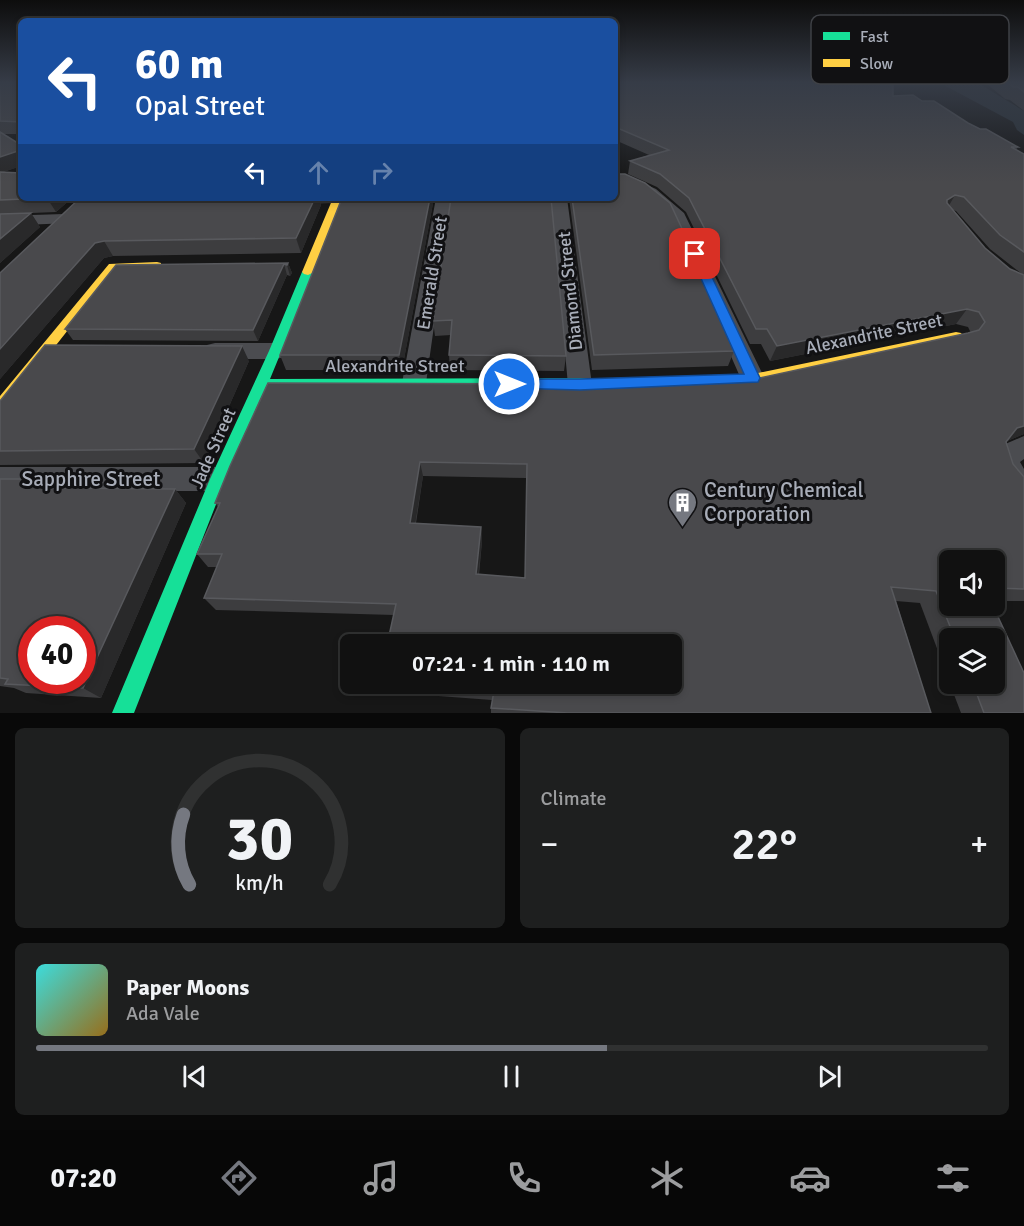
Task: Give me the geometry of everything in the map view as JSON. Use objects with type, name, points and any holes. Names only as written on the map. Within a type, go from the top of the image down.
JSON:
[{"type":"street","points":[[618,180],[625,180],[644,188],[676,213],[753,378]]},
{"type":"street","name":"Jade Street","points":[[123,713],[219,479],[276,351],[307,263],[337,201]]},
{"type":"street","name":"Emerald Street","points":[[414,383],[444,201]]},
{"type":"street","name":"Diamond Street","points":[[560,201],[580,385]]},
{"type":"street","points":[[0,221],[68,215]]},
{"type":"street","points":[[48,235],[68,215]]},
{"type":"street","points":[[0,406],[113,266],[172,265]]},
{"type":"street","name":"Alexandrite Street","points":[[261,384],[580,385],[753,378],[956,336]]},
{"type":"street","points":[[46,350],[69,350]]},
{"type":"street","points":[[196,351],[276,351]]},
{"type":"street","points":[[1024,447],[1011,453],[1006,458],[1006,463],[1024,488]]},
{"type":"street","name":"Sapphire Street","points":[[0,479],[219,479]]},
{"type":"shaded area","points":[[1002,116],[1024,116],[1024,135],[1017,130],[1013,122]]},
{"type":"building","points":[[0,116],[18,116],[18,122],[0,121]]},
{"type":"building","points":[[618,116],[958,116],[1018,147],[1011,147],[1024,154],[1024,252],[1000,235],[964,197],[955,195],[947,200],[947,203],[985,248],[1010,269],[1024,275],[1024,426],[1017,428],[1006,442],[1013,464],[1024,477],[1024,589],[1005,588],[1005,550],[939,550],[939,599],[936,591],[891,587],[931,713],[568,713],[491,708],[493,694],[682,694],[682,634],[389,634],[396,604],[204,598],[222,554],[197,554],[220,503],[215,503],[230,466],[268,383],[582,384],[760,378],[968,333],[979,330],[985,322],[979,312],[967,309],[777,346],[767,329],[756,329],[689,198],[660,174],[630,161],[669,150],[618,128]],"holes":[[[420,462],[527,464],[525,578],[476,574],[481,527],[410,523]]]},
{"type":"building","points":[[0,132],[18,143],[18,151],[0,157]]},
{"type":"building","points":[[0,172],[18,173],[18,199],[0,200]]},
{"type":"building","points":[[618,174],[625,174],[645,183],[670,203],[729,329],[725,329],[734,351],[594,355],[572,201],[618,201]]},
{"type":"building","points":[[77,201],[314,201],[296,238],[95,243],[0,349],[0,273]]},
{"type":"building","points":[[341,201],[429,201],[399,355],[280,355]]},
{"type":"building","points":[[451,201],[551,201],[566,356],[449,355],[452,320],[433,321]]},
{"type":"building","points":[[31,213],[0,239],[0,214]]},
{"type":"building","points":[[288,263],[284,264],[253,330],[65,329],[116,265]]},
{"type":"building","points":[[45,345],[242,346],[194,449],[0,451],[0,401]]},
{"type":"building","points":[[0,479],[49,479],[48,488],[175,489],[96,660],[96,616],[18,616],[18,685],[5,684],[8,679],[0,678]]},
{"type":"building","points":[[946,616],[998,616],[1003,628],[951,628]]},
{"type":"building","points":[[1005,632],[1024,673],[1024,713],[984,713],[977,694],[1005,694]]},
{"type":"traffic: fast","points":[[123,713],[218,479],[276,351],[308,272]]},
{"type":"traffic: fast","points":[[261,384],[626,383]]},
{"type":"traffic: slow","points":[[308,272],[337,201]]},
{"type":"traffic: slow","points":[[0,406],[113,266],[157,265]]},
{"type":"traffic: slow","points":[[626,383],[753,379],[956,336]]},
{"type":"place","name":"Century Chemical Corporation","points":[[683,528]]},
{"type":"route","points":[[509,384],[580,385],[753,378],[695,254]]}]
